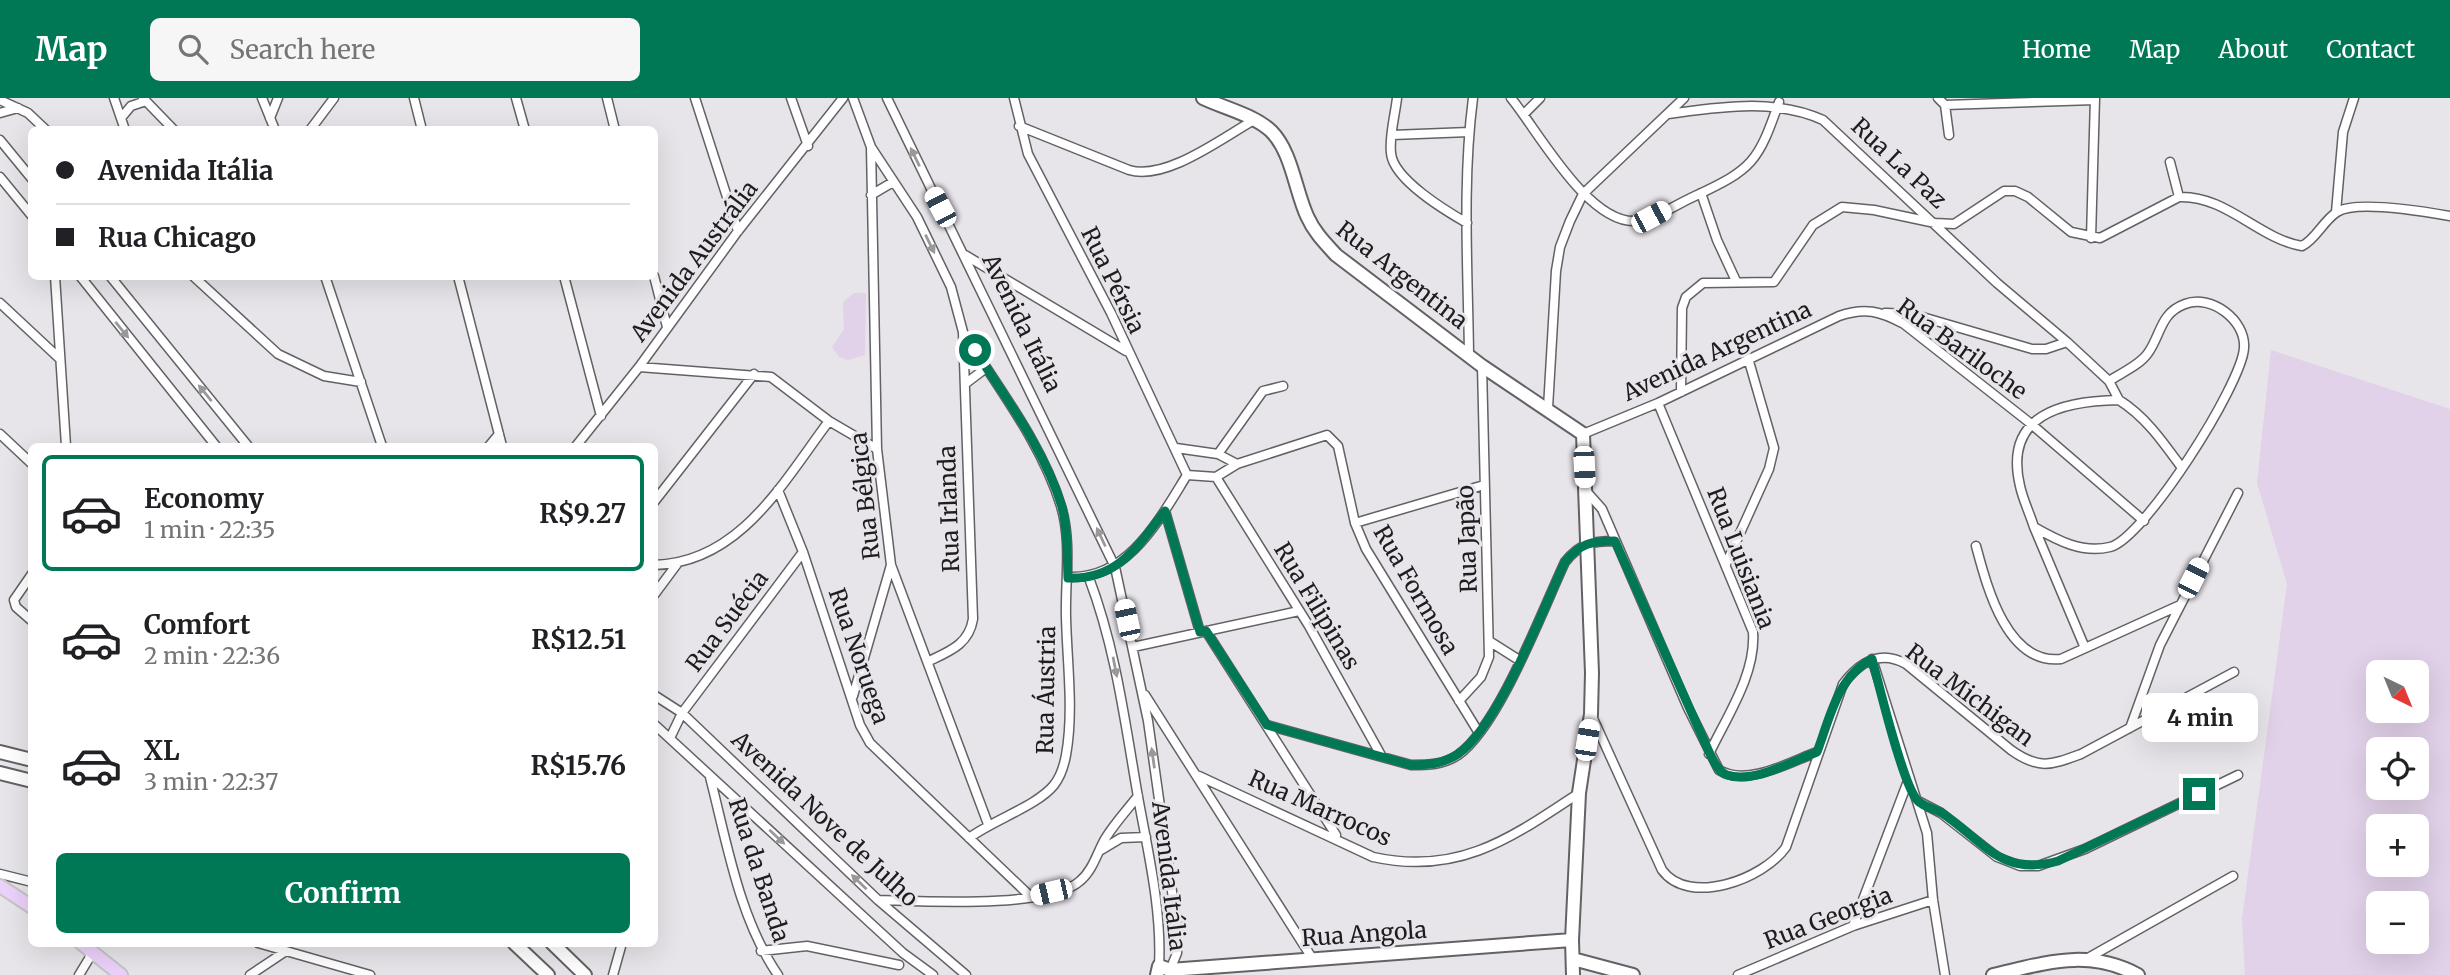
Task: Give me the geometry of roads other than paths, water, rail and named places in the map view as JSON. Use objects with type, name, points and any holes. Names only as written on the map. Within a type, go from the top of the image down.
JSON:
[{"type":"main road","name":"Rua Argentina","points":[[1203,98],[1254,120],[1272,132],[1281,145],[1307,216],[1322,241],[1346,263],[1482,366],[1583,434]]},
{"type":"main road","points":[[1573,975],[1572,940],[1579,793],[1591,714],[1583,434]]},
{"type":"main road","points":[[0,752],[28,759]]},
{"type":"main road","points":[[0,773],[28,780]]},
{"type":"main road","points":[[0,886],[28,904]]},
{"type":"main road","name":"Rua Angola","points":[[1163,971],[1572,940]]},
{"type":"main road","points":[[86,947],[121,975]]},
{"type":"main road","points":[[518,947],[548,975]]},
{"type":"main road","points":[[556,947],[585,975]]},
{"type":"main road","points":[[1993,975],[2088,958],[2118,965],[2137,975]]},
{"type":"main road","points":[[1573,959],[1633,975]]},
{"type":"street","points":[[114,98],[124,126]]},
{"type":"street","points":[[262,98],[273,126]]},
{"type":"street","points":[[270,119],[278,98]]},
{"type":"street","points":[[313,126],[334,98]]},
{"type":"street","points":[[414,98],[421,126]]},
{"type":"street","points":[[516,98],[523,126]]},
{"type":"street","points":[[607,98],[614,126]]},
{"type":"street","points":[[695,98],[738,231]]},
{"type":"street","points":[[791,98],[808,146]]},
{"type":"street","name":"Avenida Austrália","points":[[578,443],[639,367],[738,231],[808,146],[843,98]]},
{"type":"street","points":[[853,98],[871,147],[917,217],[951,287],[963,332]]},
{"type":"street","name":"Avenida Itália","points":[[887,98],[1115,567],[1142,691],[1177,934],[1177,953],[1163,971]]},
{"type":"street","name":"Rua Pérsia","points":[[1014,98],[1028,154],[1089,269],[1187,475]]},
{"type":"street","points":[[1397,98],[1391,156],[1395,166],[1425,195],[1467,223]]},
{"type":"street","points":[[1469,355],[1467,223],[1469,132],[1473,98]]},
{"type":"street","points":[[1511,98],[1583,194],[1611,215],[1627,221],[1651,217],[1741,174],[1763,149],[1779,102]]},
{"type":"street","points":[[1524,114],[1540,98]]},
{"type":"street","points":[[1548,408],[1558,258],[1583,194],[1684,98]]},
{"type":"street","points":[[1938,98],[1945,105],[1949,135]]},
{"type":"street","points":[[2336,212],[2343,132],[2354,98]]},
{"type":"street","points":[[1945,105],[2095,99],[2091,238]]},
{"type":"street","points":[[0,100],[18,108],[41,126]]},
{"type":"street","points":[[121,118],[131,106],[144,100],[170,126]]},
{"type":"street","name":"Rua La Paz","points":[[1668,114],[1761,101],[1779,102],[1808,111],[1823,120],[1997,283],[2109,381],[2119,400]]},
{"type":"street","points":[[0,113],[18,108]]},
{"type":"street","points":[[1019,126],[1129,170],[1144,173],[1163,170],[1254,120]]},
{"type":"street","points":[[1392,135],[1469,132]]},
{"type":"street","points":[[0,140],[28,174]]},
{"type":"street","name":"Rua Bélgica","points":[[871,147],[877,449],[891,565],[989,824]]},
{"type":"street","points":[[2170,162],[2179,197]]},
{"type":"street","points":[[0,177],[28,211]]},
{"type":"street","points":[[872,195],[893,182]]},
{"type":"street","points":[[1681,392],[1682,308],[1686,297],[1703,283],[1774,282],[1813,225],[1842,207],[1954,224],[2004,191],[2015,191],[2028,197],[2071,232],[2091,238],[2108,236],[2179,197],[2212,203],[2302,246],[2336,212],[2347,208],[2380,208],[2450,216]]},
{"type":"street","points":[[1701,193],[1717,240],[1736,281]]},
{"type":"street","points":[[965,255],[1126,351]]},
{"type":"street","points":[[55,280],[66,443]]},
{"type":"street","points":[[83,280],[214,443]]},
{"type":"street","points":[[113,280],[245,443]]},
{"type":"street","points":[[197,280],[278,354],[324,376],[361,382]]},
{"type":"street","points":[[326,280],[381,443]]},
{"type":"street","points":[[459,280],[501,443]]},
{"type":"street","points":[[565,280],[601,416]]},
{"type":"street","points":[[655,280],[667,327]]},
{"type":"street","points":[[2034,527],[2074,547],[2091,549],[2119,544],[2144,521],[2182,467],[2238,370],[2245,344],[2233,319],[2219,307],[2197,301],[2181,305],[2169,313],[2159,327],[2149,352],[2142,360],[2109,381]]},
{"type":"street","points":[[0,303],[60,359]]},
{"type":"street","name":"Avenida Argentina","points":[[1583,434],[1658,403],[1839,317],[1869,310]]},
{"type":"street","name":"Rua Bariloche","points":[[1869,310],[1904,324],[2030,424]]},
{"type":"street","points":[[1882,313],[1912,314],[2032,349],[2046,349],[2067,342]]},
{"type":"street","name":"Avenida Itália","points":[[963,332],[1011,405],[1059,499],[1065,522],[1068,578]]},
{"type":"street","name":"Rua Irlanda","points":[[929,661],[960,645],[971,632],[973,619],[963,332]]},
{"type":"street","points":[[1726,564],[1769,469],[1774,448],[1748,358]]},
{"type":"street","name":"Rua Japão","points":[[1459,701],[1486,669],[1489,641],[1482,366]]},
{"type":"street","points":[[639,367],[771,377],[829,421],[877,449]]},
{"type":"street","points":[[965,384],[986,368]]},
{"type":"street","points":[[658,497],[754,374]]},
{"type":"street","points":[[1218,454],[1263,391],[1283,386]]},
{"type":"street","points":[[2085,648],[2019,485],[2020,448],[2030,424],[2048,412],[2071,404],[2119,400],[2148,424],[2182,467]]},
{"type":"street","name":"Rua Luisiania","points":[[1658,403],[1753,632],[1754,644],[1746,677],[1710,754]]},
{"type":"street","points":[[658,565],[677,564],[723,547],[778,490],[829,421]]},
{"type":"street","points":[[2030,424],[2144,521]]},
{"type":"street","points":[[491,443],[499,433]]},
{"type":"street","name":"Rua Formosa","points":[[1216,477],[1237,464],[1323,434],[1332,438],[1339,446],[1355,523],[1366,549],[1479,733]]},
{"type":"street","points":[[1,436],[28,460]]},
{"type":"street","points":[[1175,448],[1218,454],[1237,464]]},
{"type":"street","points":[[1068,578],[1089,579],[1115,567],[1141,543],[1187,475],[1216,477]]},
{"type":"street","name":"Rua Filipinas","points":[[1216,477],[1299,611],[1382,757]]},
{"type":"street","points":[[1355,523],[1484,485]]},
{"type":"street","name":"Rua Noruega","points":[[778,490],[803,552],[853,697],[860,725],[876,751],[1031,897]]},
{"type":"street","points":[[1586,491],[1602,509],[1719,770],[1738,776],[1760,772],[1817,752]]},
{"type":"street","points":[[2130,728],[2160,645],[2238,493]]},
{"type":"street","points":[[1165,511],[1203,632],[1267,725],[1337,837]]},
{"type":"street","points":[[1267,725],[1411,765],[1432,765],[1456,755],[1479,733],[1495,712],[1565,562],[1574,551],[1588,542],[1615,541]]},
{"type":"street","points":[[1976,546],[1992,598],[2007,626],[2022,645],[2049,660],[2061,659],[2178,606]]},
{"type":"street","name":"Rua Suécia","points":[[671,736],[682,713],[803,552]]},
{"type":"street","points":[[658,590],[677,564]]},
{"type":"street","points":[[853,697],[891,565]]},
{"type":"street","name":"Rua Áustria","points":[[969,838],[1046,793],[1063,771],[1069,730],[1066,613],[1068,578]]},
{"type":"street","name":"Avenida Itália","points":[[1089,579],[1108,633],[1146,837],[1163,971]]},
{"type":"street","points":[[28,580],[14,600],[16,607],[28,618]]},
{"type":"street","points":[[1133,647],[1299,611]]},
{"type":"street","points":[[1489,641],[1519,660]]},
{"type":"street","name":"Rua Michigan","points":[[1872,659],[1889,657],[1906,664],[2029,763],[2057,763],[2081,754],[2234,673]]},
{"type":"street","points":[[1591,714],[1662,870],[1673,883],[1694,889],[1740,880],[1769,866],[1786,847],[1843,684],[1855,669],[1872,659],[1908,780],[1918,801],[1931,857],[1933,900],[1945,975]]},
{"type":"street","points":[[1142,691],[1199,776],[1312,958]]},
{"type":"street","name":"Avenida Nove de Julho","points":[[658,698],[682,713],[878,900],[966,975]]},
{"type":"street","name":"Avenida Nove de Julho","points":[[658,727],[903,953],[933,975]]},
{"type":"street","name":"Rua da Banda","points":[[709,774],[737,881],[761,951],[778,975]]},
{"type":"street","points":[[1918,801],[1941,813],[1997,857],[2020,866],[2038,866],[2085,849],[2238,775]]},
{"type":"street","name":"Rua Marrocos","points":[[1199,776],[1337,837],[1373,857],[1398,862],[1439,862],[1500,844],[1579,793]]},
{"type":"street","points":[[1853,926],[1908,780]]},
{"type":"street","points":[[878,900],[973,902],[1031,897],[1071,887],[1089,872],[1099,851],[1138,796]]},
{"type":"street","points":[[1099,851],[1121,838],[1146,837]]},
{"type":"street","points":[[0,874],[28,880]]},
{"type":"street","points":[[2088,958],[2233,876]]},
{"type":"street","name":"Rua Georgia","points":[[1738,975],[1853,926],[1933,900]]},
{"type":"street","points":[[761,951],[807,946],[900,965]]},
{"type":"street","points":[[272,947],[370,975]]},
{"type":"street","points":[[613,975],[621,947]]},
{"type":"street","points":[[250,975],[286,951]]},
{"type":"street","points":[[79,975],[93,952]]},
{"type":"street","points":[[896,975],[903,953]]}]
